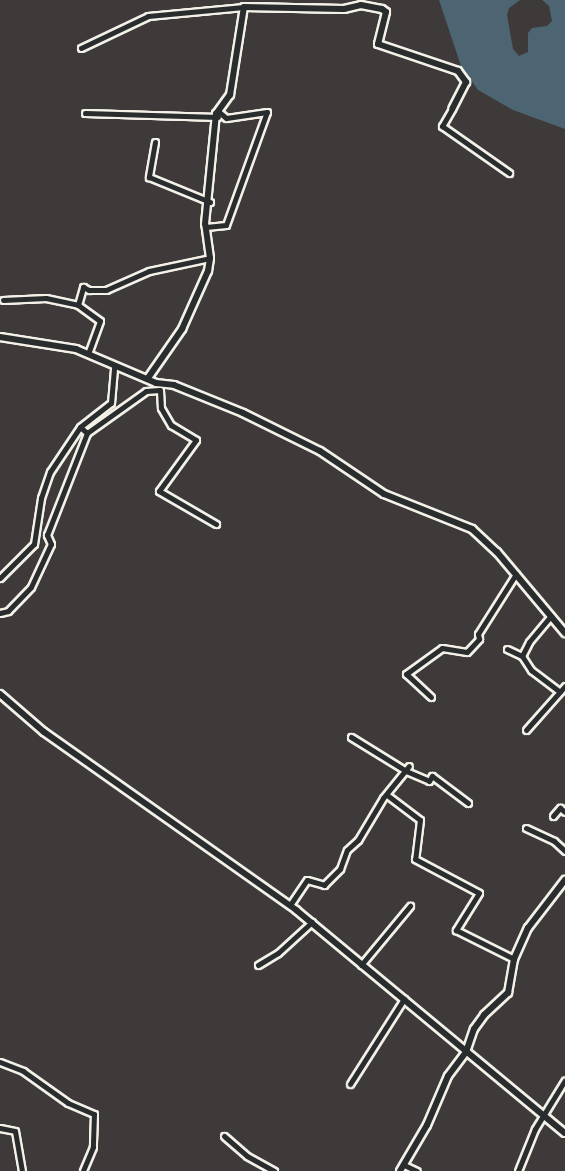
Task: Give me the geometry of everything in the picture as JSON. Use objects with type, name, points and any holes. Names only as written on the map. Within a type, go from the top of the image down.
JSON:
[{"type":"street","points":[[81,48],[148,16],[244,7],[344,9],[361,5],[382,9],[386,12],[378,44],[458,71],[466,82],[442,126],[509,173]]},
{"type":"street","points":[[148,378],[182,329],[208,271],[206,227],[218,115],[230,95],[244,7]]},
{"type":"street","points":[[85,113],[218,115],[226,118],[267,112],[226,225],[206,227]]},
{"type":"street","points":[[155,142],[149,177],[210,202]]},
{"type":"street","points":[[79,305],[83,287],[89,290],[106,290],[149,271],[209,258]]},
{"type":"street","points":[[3,300],[61,299],[79,305],[100,321],[88,354]]},
{"type":"street","points":[[0,337],[76,349],[159,385]]},
{"type":"street","points":[[0,578],[34,544],[41,498],[50,472],[80,427],[111,403],[114,365]]},
{"type":"street","points":[[159,385],[161,408],[171,425],[196,440],[159,491],[216,524]]},
{"type":"street","points":[[0,613],[8,611],[31,587],[51,544],[47,535],[87,433],[146,391],[159,385],[174,385],[320,451],[384,494],[472,529],[516,574],[565,633]]},
{"type":"street","points":[[80,427],[87,433]]},
{"type":"street","points":[[431,697],[406,674],[442,648],[467,652],[479,639],[478,634],[516,574]]},
{"type":"street","points":[[522,656],[529,642],[551,617]]},
{"type":"street","points":[[507,649],[522,656],[531,670],[560,692]]},
{"type":"street","points":[[526,730],[565,686]]},
{"type":"street","points":[[0,695],[44,732],[312,922],[565,1133]]},
{"type":"street","points":[[351,737],[429,781],[432,776],[468,803]]},
{"type":"street","points":[[290,905],[307,880],[324,885],[340,869],[347,850],[358,840],[387,794],[408,768]]},
{"type":"street","points":[[387,794],[420,820],[415,859],[479,893],[456,930],[514,959]]},
{"type":"street","points":[[553,816],[560,808],[565,812]]},
{"type":"street","points":[[526,828],[554,841],[565,851]]},
{"type":"street","points":[[417,1171],[402,1168],[427,1125],[448,1076],[466,1052],[474,1029],[484,1015],[508,993],[514,959],[528,928],[565,880]]},
{"type":"street","points":[[361,965],[410,906]]},
{"type":"street","points":[[258,965],[278,953],[312,922]]},
{"type":"street","points":[[350,1084],[404,999]]},
{"type":"street","points":[[0,1062],[23,1071],[68,1103],[94,1114],[93,1147],[83,1171]]},
{"type":"street","points":[[518,1171],[544,1114],[565,1080]]},
{"type":"street","points":[[0,1128],[15,1131],[22,1171]]},
{"type":"street","points":[[224,1136],[247,1156],[274,1171]]},
{"type":"water","points":[[439,0],[520,0],[509,8],[507,15],[513,49],[519,56],[528,52],[528,33],[532,28],[547,26],[552,21],[549,6],[542,0],[565,0],[565,129],[513,110],[478,90],[461,66]]}]
